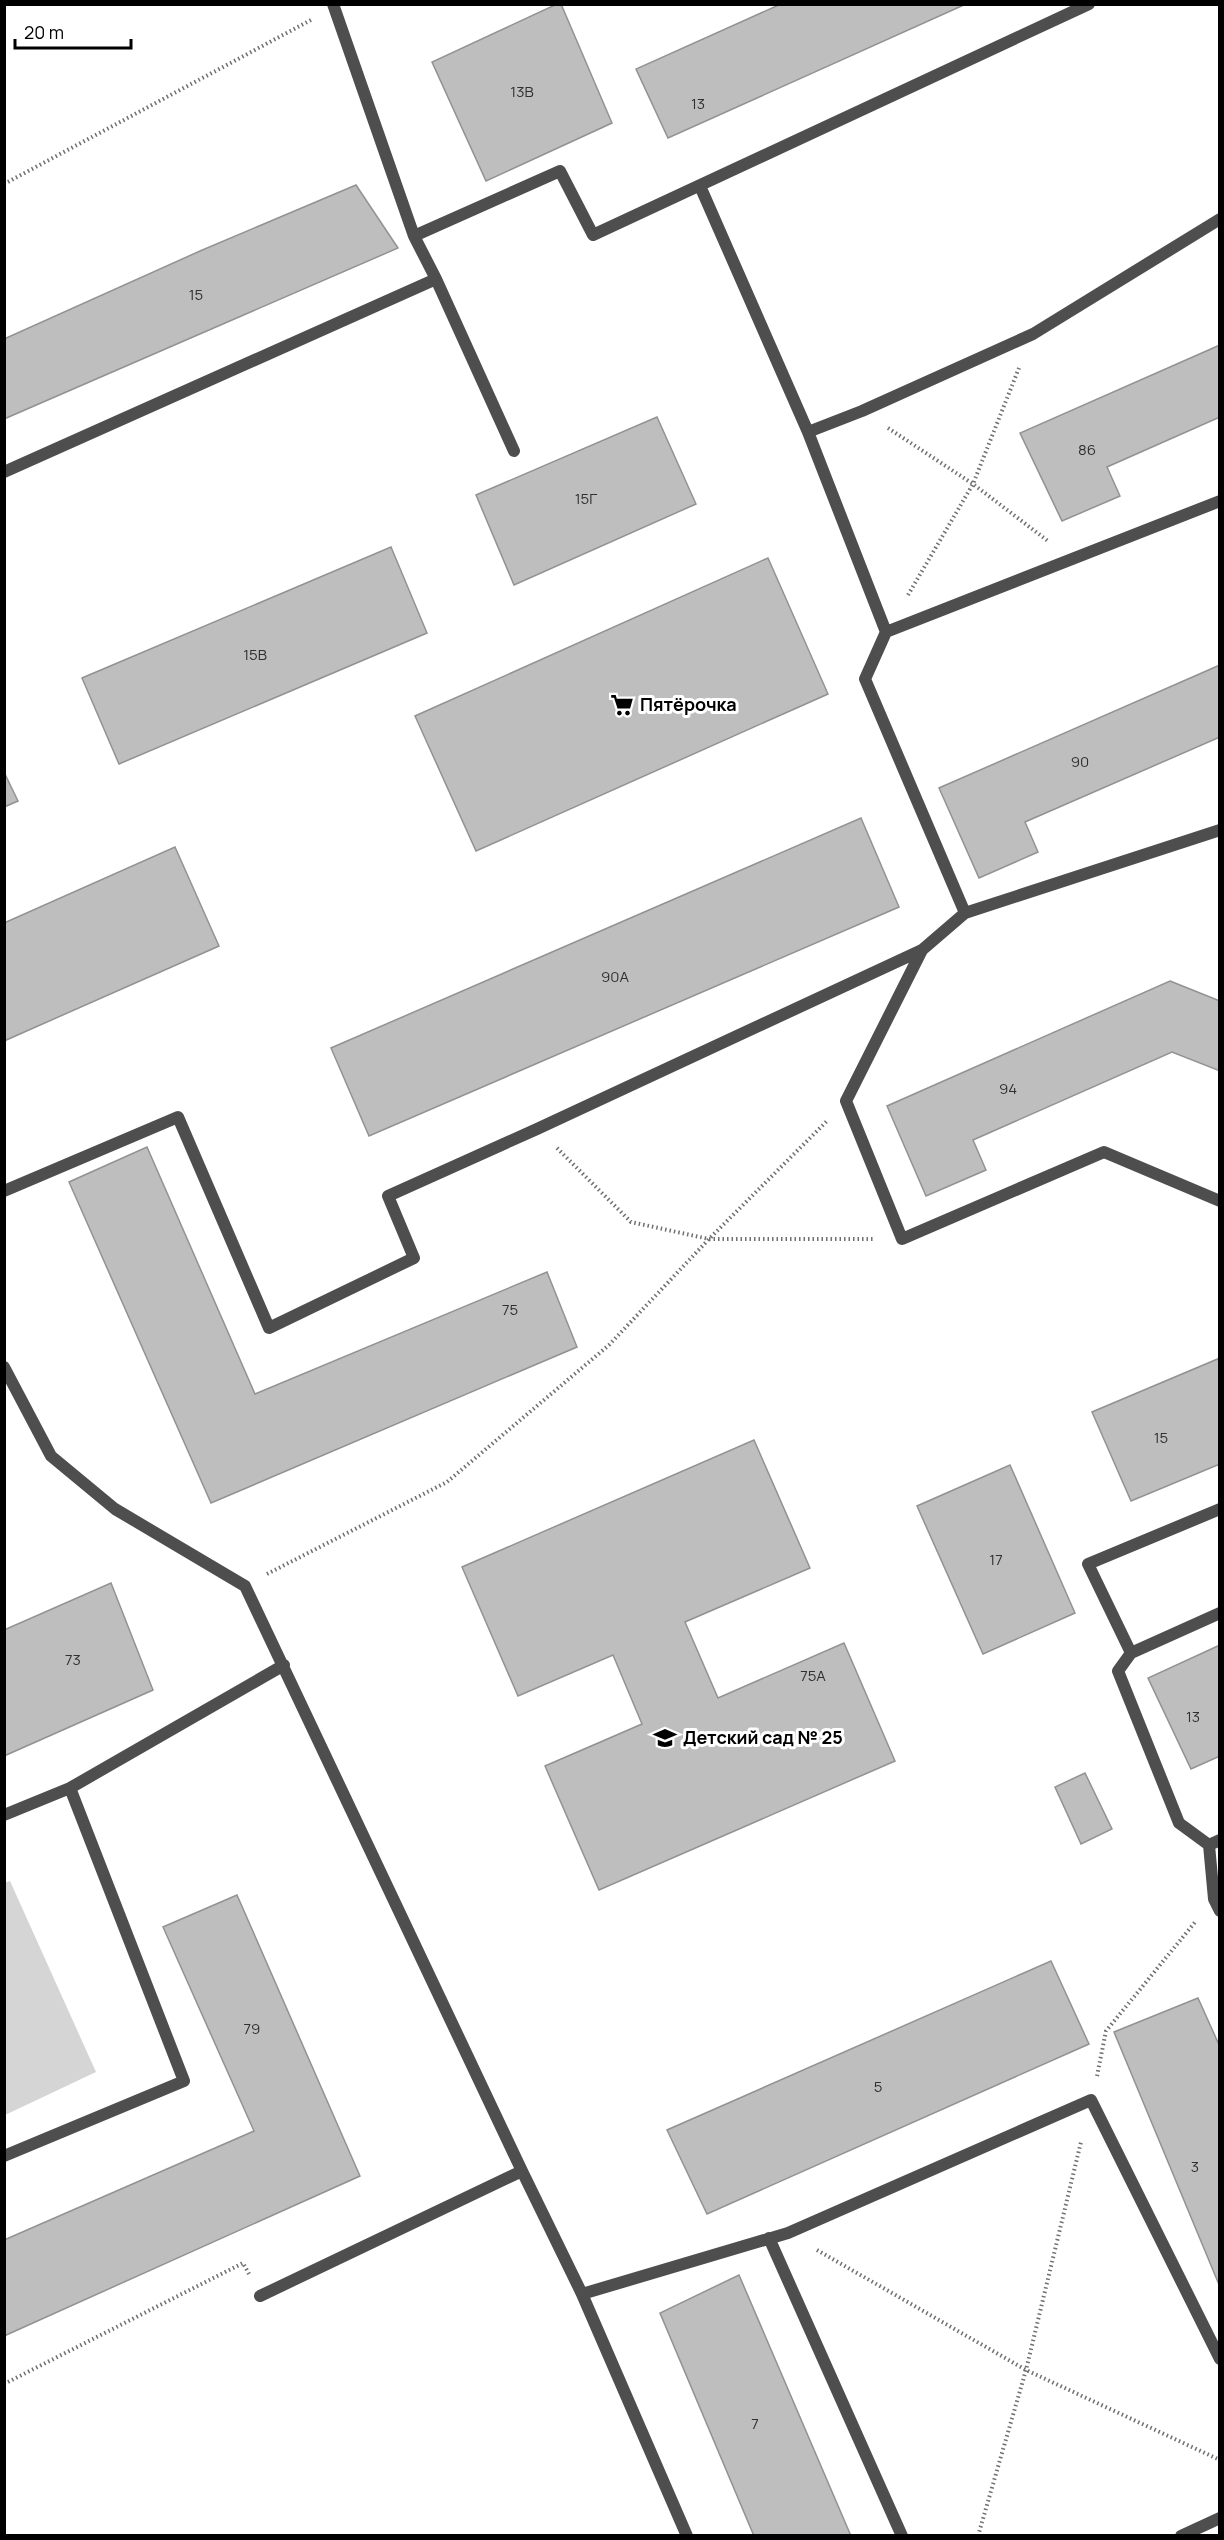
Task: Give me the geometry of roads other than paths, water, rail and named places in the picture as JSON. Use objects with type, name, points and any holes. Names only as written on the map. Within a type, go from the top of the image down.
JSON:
[{"type":"lane","points":[[414,236],[560,171],[593,235],[1089,4]]},
{"type":"lane","points":[[334,6],[414,236],[436,279],[514,451]]},
{"type":"lane","points":[[700,186],[808,432],[886,632]]},
{"type":"lane","points":[[808,432],[862,411],[1033,334],[1220,219]]},
{"type":"lane","points":[[4,472],[436,279]]},
{"type":"lane","points":[[965,913],[865,679],[886,632],[1220,501]]},
{"type":"lane","points":[[4,1191],[178,1117],[269,1329],[414,1258],[388,1196],[922,950],[965,913],[1220,831]]},
{"type":"lane","points":[[922,950],[846,1101],[902,1239],[1104,1152],[1220,1201]]},
{"type":"lane","points":[[4,1367],[51,1456],[115,1509],[245,1586],[582,2294],[687,2535]]},
{"type":"lane","points":[[1131,1653],[1088,1564],[1220,1509]]},
{"type":"lane","points":[[1220,1613],[1131,1653],[1118,1671],[1179,1824],[1214,1842],[1214,1899],[1220,1911]]},
{"type":"lane","points":[[4,1815],[70,1788],[284,1665]]},
{"type":"lane","points":[[4,2156],[184,2081],[70,1788]]},
{"type":"lane","points":[[582,2294],[788,2233],[1091,2100],[1220,2359]]},
{"type":"lane","points":[[260,2296],[522,2171]]},
{"type":"lane","points":[[769,2238],[902,2535]]},
{"type":"lane","points":[[1181,2535],[1220,2518]]},
{"type":"place","name":"Пятёрочка","points":[[622,705]]},
{"type":"place","name":"Детский сад № 25","points":[[665,1738]]}]
